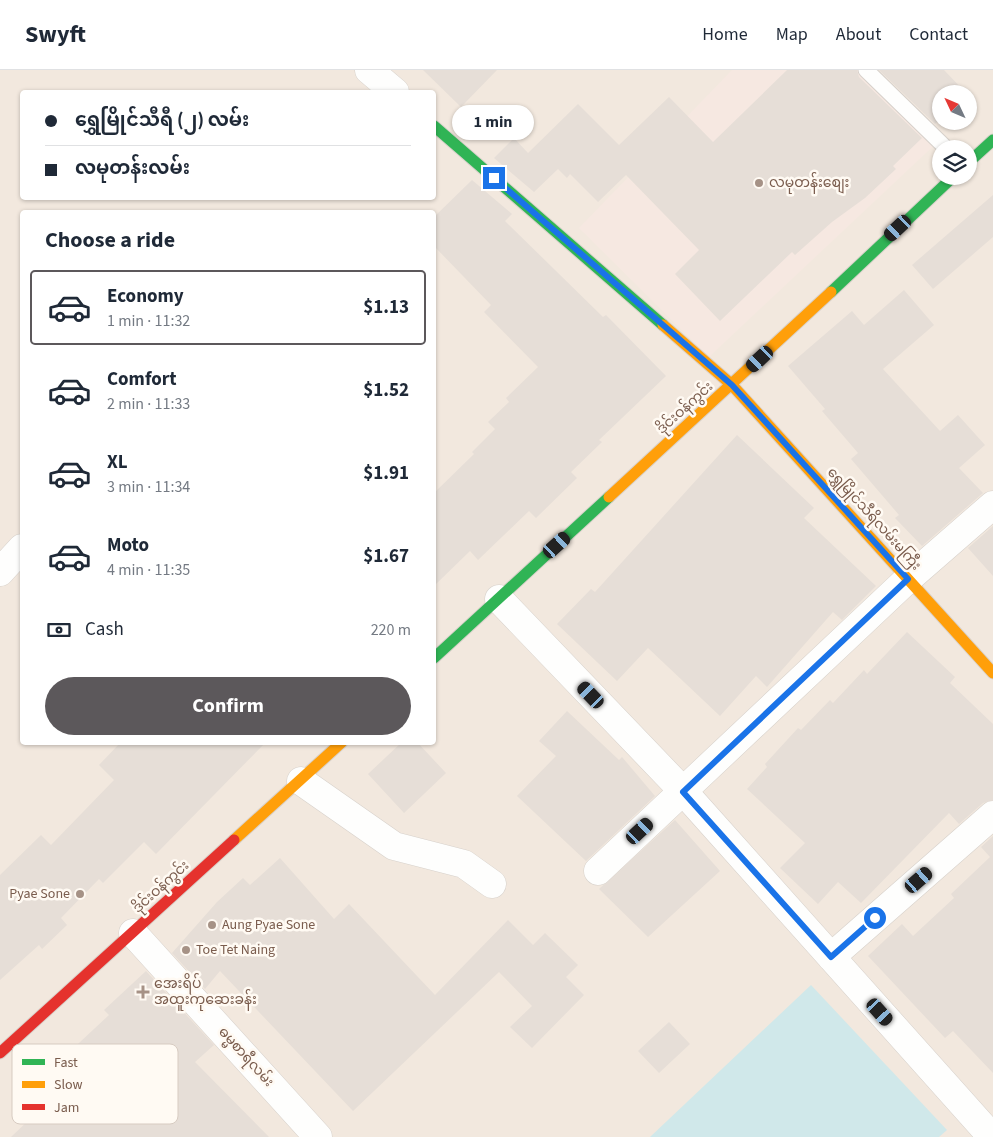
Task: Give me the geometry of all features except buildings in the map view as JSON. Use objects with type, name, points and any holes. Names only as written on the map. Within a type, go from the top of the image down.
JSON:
[{"type":"street","points":[[369,70],[393,90]]},
{"type":"street","name":"ရွှေမြိုင်သီရိလမ်းမကြီး","points":[[436,128],[732,385],[993,673]]},
{"type":"street","points":[[977,155],[993,140]]},
{"type":"street","name":"ဒိုင်းဝန်ကွင်း","points":[[436,656],[732,385],[944,185]]},
{"type":"street","points":[[598,871],[908,579],[993,505]]},
{"type":"street","points":[[0,572],[20,550]]},
{"type":"street","points":[[499,599],[683,792],[992,1137]]},
{"type":"street","name":"ဒိုင်းဝန်ကွင်း","points":[[0,1053],[339,745]]},
{"type":"street","points":[[301,781],[394,846],[464,864],[492,884]]},
{"type":"street","points":[[831,957],[993,815]]},
{"type":"street","name":"ဓမ္မစာရီလမ်း","points":[[133,933],[318,1137]]},
{"type":"lane","points":[[866,70],[938,140]]},
{"type":"shaded area","points":[[0,70],[993,70],[993,1137],[0,1137]]},
{"type":"shaded area","name":"လမုတန်းစျေး","points":[[732,70],[872,70],[942,138],[940,140],[932,140],[932,147],[709,357],[579,228]]},
{"type":"water","points":[[811,985],[947,1130],[939,1137],[650,1137]]},
{"type":"traffic: fast","points":[[436,128],[663,325]]},
{"type":"traffic: fast","points":[[977,155],[993,140]]},
{"type":"traffic: fast","points":[[831,292],[944,185]]},
{"type":"traffic: fast","points":[[436,656],[609,497]]},
{"type":"traffic: slow","points":[[609,497],[831,292]]},
{"type":"traffic: slow","points":[[663,325],[732,385],[993,673]]},
{"type":"traffic: slow","points":[[234,840],[339,745]]},
{"type":"traffic: jam","points":[[0,1053],[234,840]]},
{"type":"place","name":"လမုတန်းစျေး","points":[[759,183]]},
{"type":"place","name":"Pyae Sone","points":[[80,894]]},
{"type":"place","name":"Aung Pyae Sone","points":[[212,925]]},
{"type":"place","name":"Toe Tet Naing","points":[[186,950]]},
{"type":"place","name":"အေးရိပ် အထူးကုဆေးခန်း","points":[[143,992]]},
{"type":"route","points":[[494,178],[732,385],[908,579],[683,792],[831,957],[875,918]]}]
